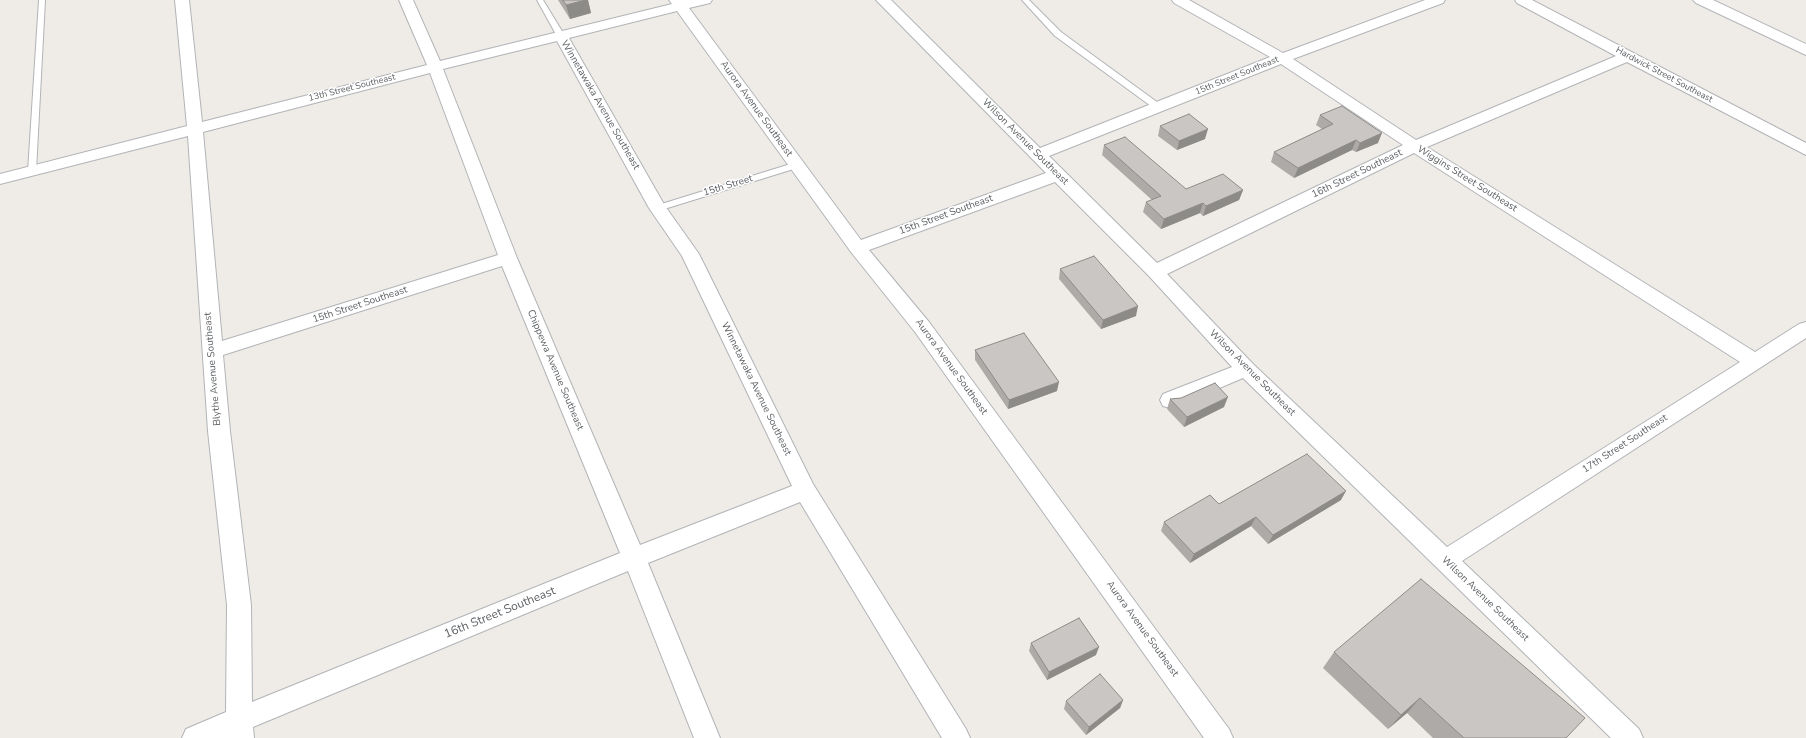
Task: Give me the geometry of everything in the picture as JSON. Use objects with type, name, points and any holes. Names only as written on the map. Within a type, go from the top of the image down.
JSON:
[{"type":"main road","points":[[1701,0],[1806,50]]},
{"type":"street","name":"Blythe Avenue Southeast","points":[[182,0],[195,129],[219,431],[239,605],[240,729]]},
{"type":"street","name":"Chippewa Avenue Southeast","points":[[406,0],[435,67],[508,258],[634,558],[707,738]]},
{"type":"street","name":"13th Street Southeast","points":[[0,179],[561,36],[678,3],[705,0]]},
{"type":"street","name":"Wilson Avenue Southeast","points":[[883,0],[1155,272],[1246,369],[1630,738]]},
{"type":"street","name":"Wiggins Street Southeast","points":[[1179,0],[1282,58],[1415,146],[1754,361]]},
{"type":"street","name":"15th Street Southeast","points":[[1037,155],[1282,58],[1438,0]]},
{"type":"street","name":"Hardwick Street Southeast","points":[[1522,0],[1806,150]]},
{"type":"street","name":"Aurora Avenue Southeast","points":[[678,3],[857,248],[927,333],[1220,738]]},
{"type":"street","name":"Winnetawaka Avenue Southeast","points":[[561,36],[658,208],[690,254],[805,490],[956,738]]},
{"type":"street","name":"16th Street Southeast","points":[[1155,272],[1415,146],[1628,56]]},
{"type":"street","name":"15th Street Southeast","points":[[857,248],[1057,175]]},
{"type":"street","name":"15th Street Southeast","points":[[212,351],[508,258]]},
{"type":"street","name":"17th Street Southeast","points":[[1445,560],[1806,328]]},
{"type":"street","points":[[1170,400],[1246,369]]},
{"type":"street","name":"16th Street Southeast","points":[[195,738],[240,729],[634,558],[805,490]]},
{"type":"lane","points":[[32,171],[42,0]]},
{"type":"lane","points":[[540,0],[561,36]]},
{"type":"lane","points":[[1025,0],[1058,34],[1158,107]]},
{"type":"lane","name":"15th Street","points":[[658,208],[797,165]]},
{"type":"building","points":[[563,0],[586,0],[566,5]]},
{"type":"building","points":[[1342,106],[1382,133],[1360,143],[1356,140],[1298,168],[1274,152],[1333,124],[1320,115]]},
{"type":"building","points":[[1189,114],[1208,129],[1179,141],[1160,126]]},
{"type":"building","points":[[1125,137],[1186,189],[1223,174],[1243,190],[1206,206],[1203,203],[1164,219],[1146,202],[1161,196],[1104,145]]},
{"type":"building","points":[[1094,256],[1138,306],[1103,320],[1060,269]]},
{"type":"building","points":[[1024,333],[1059,382],[1009,400],[975,350]]},
{"type":"building","points":[[1215,383],[1228,397],[1187,417],[1170,399],[1181,398]]},
{"type":"building","points":[[1307,454],[1346,491],[1273,535],[1256,517],[1194,554],[1164,522],[1210,495],[1219,504]]},
{"type":"building","points":[[1421,579],[1585,718],[1566,738],[1464,738],[1420,698],[1401,715],[1334,652]]},
{"type":"building","points":[[1079,618],[1099,647],[1049,672],[1031,643]]},
{"type":"building","points":[[1100,674],[1123,700],[1089,727],[1066,701]]}]
